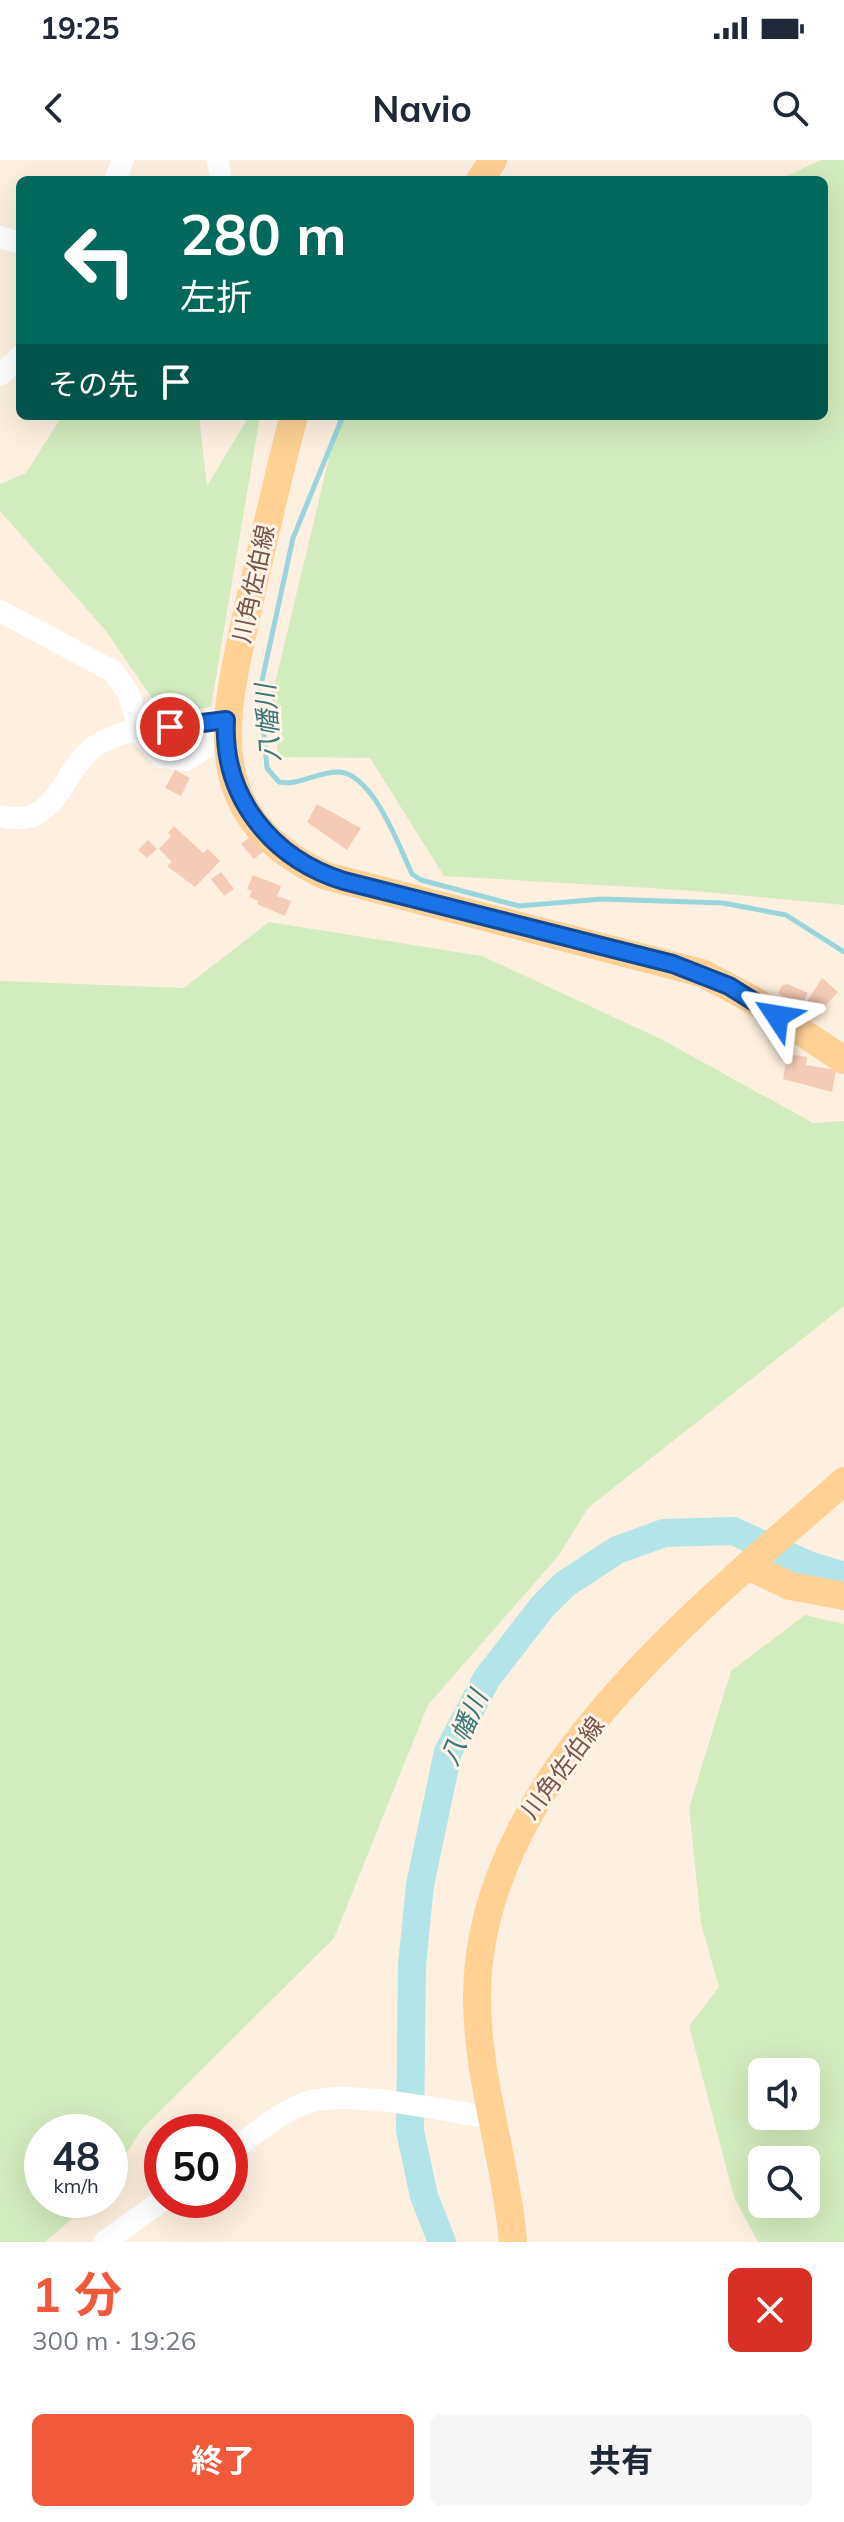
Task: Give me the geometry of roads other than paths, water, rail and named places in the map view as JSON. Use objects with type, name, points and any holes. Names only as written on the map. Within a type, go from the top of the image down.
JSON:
[{"type":"main road","name":"川角佐伯線","points":[[293,420],[279,471],[226,720],[229,760],[244,804],[279,847],[309,868],[344,881],[702,973],[755,1001],[844,1060]]},
{"type":"main road","name":"川角佐伯線","points":[[513,2242],[481,2116],[477,1993],[486,1921],[507,1853],[534,1802],[568,1755],[661,1648],[844,1481]]},
{"type":"main road","points":[[750,1565],[797,1588],[844,1596]]},
{"type":"street","points":[[0,375],[16,361]]},
{"type":"street","points":[[0,611],[114,672],[128,693],[140,731],[161,757],[186,760],[208,746],[226,720]]},
{"type":"street","points":[[0,816],[24,819],[36,816],[55,798],[72,769],[90,749],[115,736],[226,720]]},
{"type":"street","points":[[248,2139],[282,2115],[306,2103],[333,2098],[481,2116]]},
{"type":"street","points":[[104,2242],[144,2214]]},
{"type":"waterway","name":"八幡川","points":[[341,420],[293,538],[260,690],[267,768],[279,782],[294,782],[331,772],[351,776],[374,798],[412,874],[421,880],[519,906],[602,899],[723,903],[786,915],[844,952]]},
{"type":"waterway","name":"八幡川","points":[[442,2242],[424,2196],[410,2131],[412,1965],[420,1885],[448,1752],[487,1678],[543,1606],[565,1584],[617,1550],[664,1533],[733,1531],[809,1565],[844,1576]]}]
